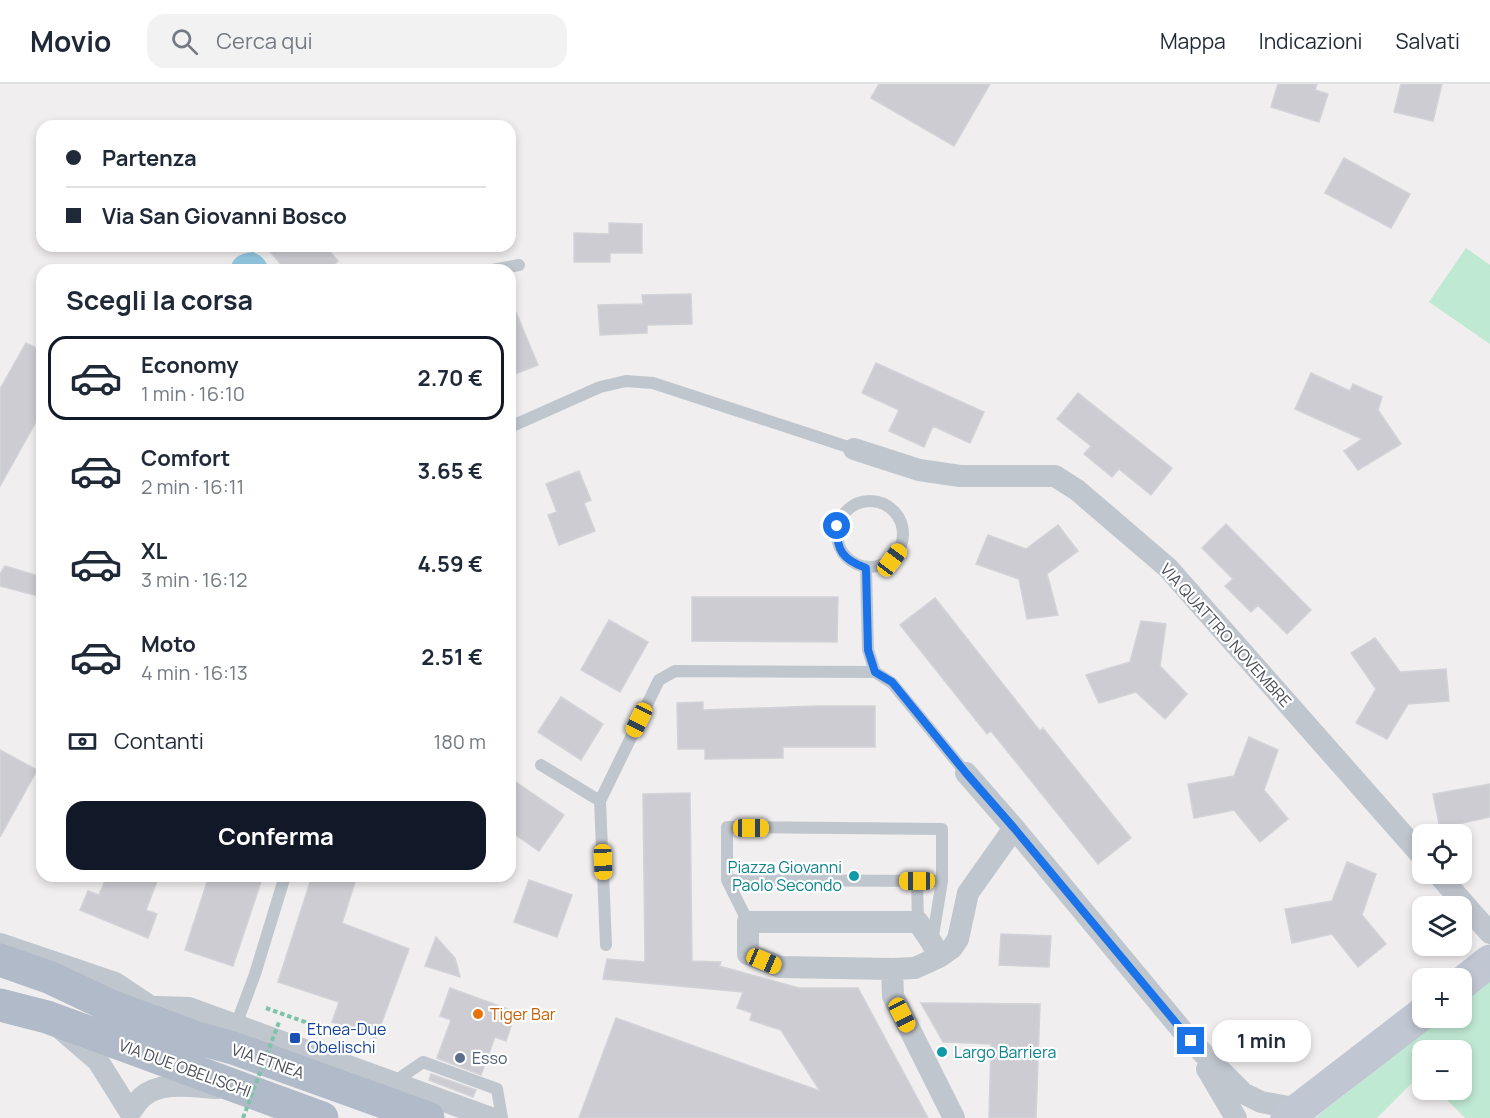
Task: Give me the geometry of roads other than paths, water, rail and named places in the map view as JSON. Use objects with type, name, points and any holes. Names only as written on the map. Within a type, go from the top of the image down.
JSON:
[{"type":"main road","name":"VIA ETNEA","points":[[0,960],[51,978],[108,1005],[197,1038],[391,1093],[428,1118]]},
{"type":"main road","points":[[1472,975],[1490,961]]},
{"type":"main road","name":"VIA ETNEA","points":[[0,972],[46,989],[108,1005]]},
{"type":"main road","name":"VIA DUE OBELISCHI","points":[[0,993],[47,1017]]},
{"type":"main road","name":"VIA DUE OBELISCHI","points":[[0,1005],[47,1017],[217,1080],[242,1103],[322,1118]]},
{"type":"main road","points":[[1293,1114],[1412,1022]]},
{"type":"street","name":"VIA QUATTRO NOVEMBRE","points":[[854,449],[919,470],[960,476],[1055,476],[1077,490],[1168,568],[1412,845]]},
{"type":"street","points":[[966,773],[1191,1041],[1243,1093],[1293,1114]]},
{"type":"street","points":[[935,950],[918,922],[748,922],[748,954],[780,967],[915,968],[935,950],[952,948],[958,939],[968,893],[1014,828]]},
{"type":"street","points":[[1447,884],[1490,933]]},
{"type":"street","points":[[0,944],[115,983],[197,1038]]},
{"type":"street","points":[[892,969],[893,996],[952,1115]]},
{"type":"street","points":[[108,1005],[189,1008],[236,1025],[391,1093],[492,1118]]},
{"type":"street","points":[[47,1017],[98,1061],[130,1115],[142,1097],[166,1087],[183,1086],[242,1103]]},
{"type":"street","points":[[1191,1041],[1236,1118]]},
{"type":"lane","points":[[516,424],[600,387],[626,381],[653,383],[854,449]]},
{"type":"lane","points":[[867,501],[881,502],[893,510],[901,521],[904,535],[900,549],[892,560],[880,566],[866,568],[852,563],[842,554],[836,541],[837,526],[843,514],[853,505],[867,501]]},
{"type":"lane","points":[[866,568],[868,650],[875,672]]},
{"type":"lane","points":[[606,945],[600,801],[659,680],[675,671],[875,672],[892,682],[966,773]]},
{"type":"lane","points":[[541,765],[600,801]]},
{"type":"lane","points":[[748,922],[727,880],[728,827],[942,829],[942,881],[935,950]]},
{"type":"lane","points":[[727,880],[942,881]]},
{"type":"lane","points":[[917,881],[918,922]]},
{"type":"lane","points":[[236,1025],[255,974],[283,882]]},
{"type":"lane","points":[[391,1093],[423,1062],[497,1089],[502,1118]]},
{"type":"water","points":[[253,252],[259,255],[266,264],[232,264],[238,256]]},
{"type":"place","name":"Piazza Giovanni Paolo Secondo","points":[[854,876]]},
{"type":"place","name":"Tiger Bar","points":[[478,1014]]},
{"type":"place","name":"Etnea-Due Obelischi","points":[[295,1038]]},
{"type":"place","name":"Largo Barriera","points":[[942,1052]]},
{"type":"place","name":"Esso","points":[[460,1058]]}]
